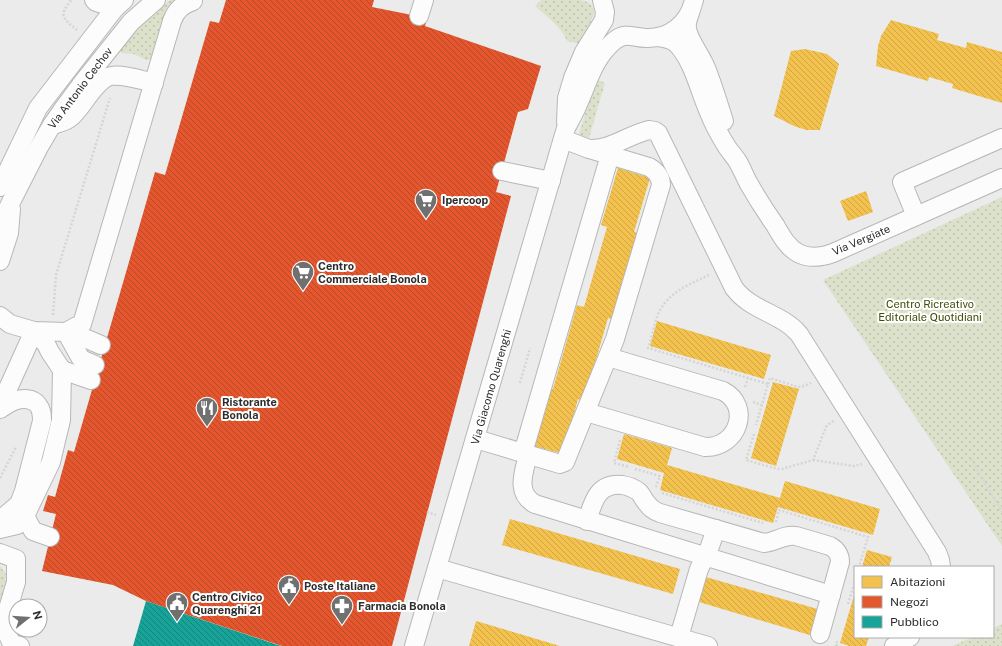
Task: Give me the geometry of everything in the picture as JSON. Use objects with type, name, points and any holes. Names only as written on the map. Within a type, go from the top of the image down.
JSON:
[{"type":"street","points":[[94,0],[96,2],[116,3],[132,22]]},
{"type":"street","name":"Via Antonio Cechov","points":[[0,261],[10,233],[6,193],[83,82],[132,22],[156,0]]},
{"type":"street","points":[[66,332],[82,324],[175,14],[183,5],[193,1]]},
{"type":"street","name":"Via Giacomo Quarenghi","points":[[602,2],[606,14],[613,24],[623,32],[635,37]]},
{"type":"street","name":"Via Giacomo Quarenghi","points":[[565,133],[569,89],[584,52],[604,20],[605,12],[602,2]]},
{"type":"street","name":"Via Antonio Cechov","points":[[0,225],[6,193],[38,108],[90,41],[116,3]]},
{"type":"street","name":"Via Giacomo Quarenghi","points":[[414,646],[565,133],[592,70],[597,61],[617,39],[626,35],[645,38],[664,36],[676,29],[685,20],[692,7]]},
{"type":"street","name":"Via Vergiate","points":[[692,7],[687,22],[687,27],[690,37],[706,68],[737,162]]},
{"type":"street","name":"Via Vergiate","points":[[658,37],[672,40],[682,51],[692,70],[716,128],[748,183],[787,244],[797,253],[814,257],[827,255],[1002,178]]},
{"type":"street","points":[[52,125],[65,121],[72,116],[100,82],[107,77],[118,76],[134,78],[154,83]]},
{"type":"street","points":[[589,149],[597,150],[605,148],[649,130],[658,133],[734,288],[738,294],[748,302],[794,328],[804,341],[937,552],[941,566]]},
{"type":"street","points":[[476,439],[560,464],[565,462],[615,339],[660,185],[661,180],[656,171],[649,166],[589,149],[565,133]]},
{"type":"street","points":[[916,216],[902,182],[1002,138]]},
{"type":"street","points":[[610,155],[526,454],[522,477],[523,489],[530,502],[535,504],[831,595]]},
{"type":"street","points":[[502,171],[551,181]]},
{"type":"street","points":[[0,316],[10,324],[34,332],[66,332],[101,345]]},
{"type":"street","points":[[0,529],[17,525],[25,516],[51,462],[61,420],[62,370],[46,344],[34,332]]},
{"type":"street","points":[[0,408],[34,332]]},
{"type":"street","points":[[62,370],[93,373],[81,359],[66,332]]},
{"type":"street","points":[[586,412],[701,446],[709,447],[726,442],[732,436],[738,424],[738,414],[735,403],[727,393],[608,357]]},
{"type":"street","points":[[0,408],[15,401],[23,399],[32,400],[38,404],[42,421],[24,491],[19,504],[0,520]]},
{"type":"street","points":[[587,521],[592,503],[598,494],[602,490],[611,486],[623,485],[634,488],[639,492],[649,506],[656,512],[764,543],[786,536],[796,536],[835,548],[840,557],[840,562],[820,634]]},
{"type":"street","points":[[25,516],[32,532],[50,537]]},
{"type":"street","points":[[679,638],[698,568],[711,545],[716,529]]},
{"type":"street","points":[[0,553],[16,560],[16,582],[8,609],[6,631],[12,644],[20,646]]},
{"type":"street","points":[[438,568],[708,646]]},
{"type":"street","points":[[894,646],[908,638]]},
{"type":"path","points":[[70,24],[64,20],[63,14],[65,7],[71,0]]},
{"type":"path","points":[[53,316],[56,275],[111,96]]},
{"type":"path","points":[[520,383],[530,348]]},
{"type":"path","points":[[768,384],[770,378],[801,387],[810,384],[825,374]]},
{"type":"path","points":[[625,424],[614,463],[660,476],[655,491],[769,525]]},
{"type":"path","points":[[813,460],[856,466],[876,455]]},
{"type":"path","points":[[970,459],[1002,512]]},
{"type":"path","points":[[774,526],[779,510],[868,537],[859,566]]},
{"type":"path","points":[[427,512],[436,515]]},
{"type":"green space","points":[[170,0],[180,0],[152,60],[146,60],[134,54],[121,53],[121,49],[138,29]]},
{"type":"green space","points":[[541,0],[580,0],[591,4],[594,15],[580,44],[567,41],[557,26],[535,6]]},
{"type":"green space","points":[[595,79],[605,83],[589,138],[579,135]]},
{"type":"green space","name":"Centro Ricreativo Editoriale Quotidiani","points":[[1002,197],[1002,546],[823,280]]},
{"type":"green space","points":[[0,566],[6,574],[5,595],[0,617]]},
{"type":"green space","points":[[1002,624],[1002,646],[952,646],[971,638],[994,638],[994,628]]},
{"type":"building: Abitazioni","points":[[891,20],[939,34],[937,40],[966,48],[967,42],[1002,52],[1002,103],[952,88],[953,84],[929,77],[928,81],[876,66],[878,46],[881,36]]},
{"type":"building: Abitazioni","points":[[805,49],[827,54],[839,64],[820,130],[806,130],[774,116],[791,51]]},
{"type":"building: Abitazioni","points":[[618,168],[650,178],[634,232],[640,234],[614,320],[608,318],[584,401],[578,399],[563,454],[530,445],[547,388],[553,389],[577,305],[584,307],[607,227],[601,225]]},
{"type":"building: Abitazioni","points":[[866,191],[873,212],[848,221],[840,201]]},
{"type":"building: Abitazioni","points":[[657,321],[771,355],[764,379],[650,346]]},
{"type":"building: Abitazioni","points":[[773,382],[799,389],[776,466],[751,458]]},
{"type":"building: Abitazioni","points":[[624,434],[672,448],[667,465],[780,498],[785,481],[880,509],[873,535],[778,507],[773,523],[660,490],[664,473],[617,459]]},
{"type":"building: Abitazioni","points":[[510,519],[680,569],[673,594],[502,545]]},
{"type":"building: Abitazioni","points":[[867,550],[892,557],[889,566],[862,566]]},
{"type":"building: Abitazioni","points":[[706,577],[821,610],[813,636],[699,602]]},
{"type":"building: Abitazioni","points":[[854,595],[854,638],[869,638],[866,646],[849,646],[840,643]]},
{"type":"building: Abitazioni","points":[[476,621],[560,646],[469,646]]},
{"type":"building: Negozi","name":"Centro Commerciale Bonola","points":[[226,0],[374,0],[372,7],[427,18],[425,26],[541,66],[528,109],[518,112],[496,192],[511,196],[392,646],[282,646],[146,601],[113,585],[42,571],[56,514],[43,511],[48,495],[55,497],[68,450],[74,452],[155,172],[165,175],[210,21],[219,23]]},
{"type":"building: Pubblico","name":"Centro Civico Quarenghi 21","points":[[146,601],[281,646],[133,646]]},
{"type":"place","name":"Ipercoop","points":[[426,220]]},
{"type":"place","name":"Centro Commerciale Bonola","points":[[303,292]]},
{"type":"place","name":"Ristorante Bonola","points":[[207,428]]},
{"type":"place","name":"Poste Italiane","points":[[289,606]]},
{"type":"place","name":"Centro Civico Quarenghi 21","points":[[177,622]]},
{"type":"place","name":"Farmacia Bonola","points":[[342,626]]}]
